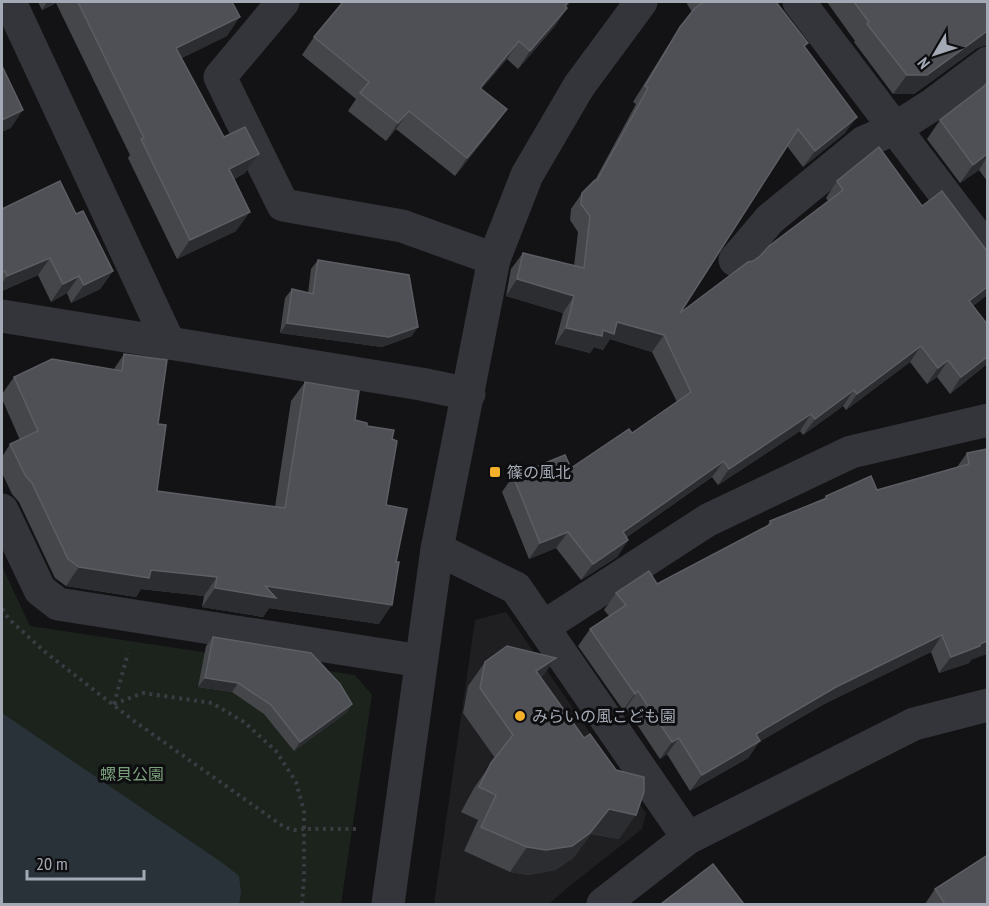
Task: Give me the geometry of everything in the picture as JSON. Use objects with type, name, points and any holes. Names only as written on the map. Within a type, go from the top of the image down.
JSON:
[{"type":"street","points":[[10,2],[169,343]]},
{"type":"street","points":[[283,2],[220,77],[283,205],[402,226],[494,259]]},
{"type":"street","points":[[388,904],[420,661],[438,549],[494,259],[527,175],[579,86],[641,2]]},
{"type":"street","points":[[799,2],[987,251]]},
{"type":"street","points":[[735,260],[770,219],[864,142],[896,128],[932,105],[987,63]]},
{"type":"street","points":[[2,316],[421,384],[469,394]]},
{"type":"street","points":[[543,627],[708,520],[851,452],[987,420]]},
{"type":"street","points":[[2,510],[40,590],[58,604],[420,661]]},
{"type":"street","points":[[438,549],[516,588],[688,838]]},
{"type":"street","points":[[603,904],[688,838],[914,724],[987,705]]},
{"type":"path","points":[[2,609],[9,619],[45,652],[134,722],[284,827],[294,830],[360,830]]},
{"type":"path","points":[[2,618],[9,619]]},
{"type":"path","points":[[114,704],[129,652]]},
{"type":"path","points":[[114,704],[143,693],[212,703],[244,722],[276,752],[296,782],[304,811],[302,904]]},
{"type":"shaded area","name":"みらいの風こども園","points":[[506,612],[646,813],[642,829],[549,904],[434,904],[475,620]]},
{"type":"shaded area","points":[[2,713],[239,876],[241,892],[239,904],[2,904]]},
{"type":"green space","name":"螺貝公園","points":[[2,566],[30,626],[355,675],[372,695],[341,904],[2,904]]},
{"type":"building","points":[[78,2],[232,2],[240,17],[176,48],[224,137],[245,127],[259,154],[229,169],[250,212],[190,240],[141,139],[144,138]]},
{"type":"building","points":[[343,2],[568,2],[565,6],[567,8],[530,51],[519,41],[480,88],[507,109],[467,158],[409,111],[398,123],[360,93],[369,82],[314,37]]},
{"type":"building","points":[[704,2],[776,2],[808,43],[804,46],[857,117],[815,151],[798,129],[680,313],[748,262],[760,256],[769,246],[843,190],[837,181],[879,147],[922,206],[942,191],[987,251],[987,287],[969,301],[987,324],[987,357],[961,377],[948,360],[938,368],[921,346],[857,394],[854,390],[815,419],[811,414],[729,469],[724,461],[623,532],[628,540],[593,564],[568,532],[540,543],[513,476],[565,455],[571,468],[629,429],[632,433],[691,392],[664,335],[617,322],[614,334],[603,330],[602,336],[566,328],[574,296],[517,279],[523,253],[584,268],[590,216],[581,204],[582,193],[597,180],[648,88],[645,86],[680,27],[695,8]]},
{"type":"building","points":[[854,2],[987,2],[987,31],[927,75],[907,75],[867,24],[869,22]]},
{"type":"building","points":[[2,66],[23,110],[2,120]]},
{"type":"building","points":[[987,84],[987,154],[973,165],[940,120]]},
{"type":"building","points":[[60,181],[76,214],[83,211],[113,271],[84,285],[79,276],[63,284],[50,258],[7,276],[5,271],[2,273],[2,209]]},
{"type":"building","points":[[318,260],[409,275],[418,327],[389,337],[287,323],[292,289],[313,294]]},
{"type":"building","points":[[124,354],[167,360],[158,424],[166,425],[157,491],[285,508],[305,382],[359,391],[355,420],[367,423],[367,426],[394,430],[392,439],[397,441],[386,505],[407,509],[396,562],[399,562],[392,605],[265,586],[276,598],[215,588],[217,577],[151,570],[149,578],[79,567],[68,559],[32,483],[25,475],[10,444],[38,431],[14,377],[52,359],[122,371]]},
{"type":"building","points":[[987,449],[987,641],[951,657],[942,635],[836,687],[756,734],[760,741],[702,775],[679,738],[672,742],[638,691],[635,694],[590,629],[626,605],[616,593],[649,571],[657,584],[771,524],[770,521],[827,498],[826,496],[871,476],[877,490],[969,464],[967,453]]},
{"type":"building","points":[[213,637],[311,653],[340,684],[352,704],[300,742],[271,705],[238,683],[205,678]]},
{"type":"building","points":[[507,646],[556,658],[536,671],[584,738],[590,734],[616,770],[644,777],[644,792],[636,815],[609,809],[590,833],[572,846],[546,850],[527,847],[481,827],[496,795],[479,787],[491,763],[513,735],[480,688],[485,662]]},
{"type":"building","points":[[986,856],[987,904],[945,904],[935,889]]},
{"type":"building","points":[[713,864],[744,904],[661,904]]},
{"type":"place","name":"篠の風北","points":[[495,472]]},
{"type":"place","name":"みらいの風こども園","points":[[520,716]]}]
